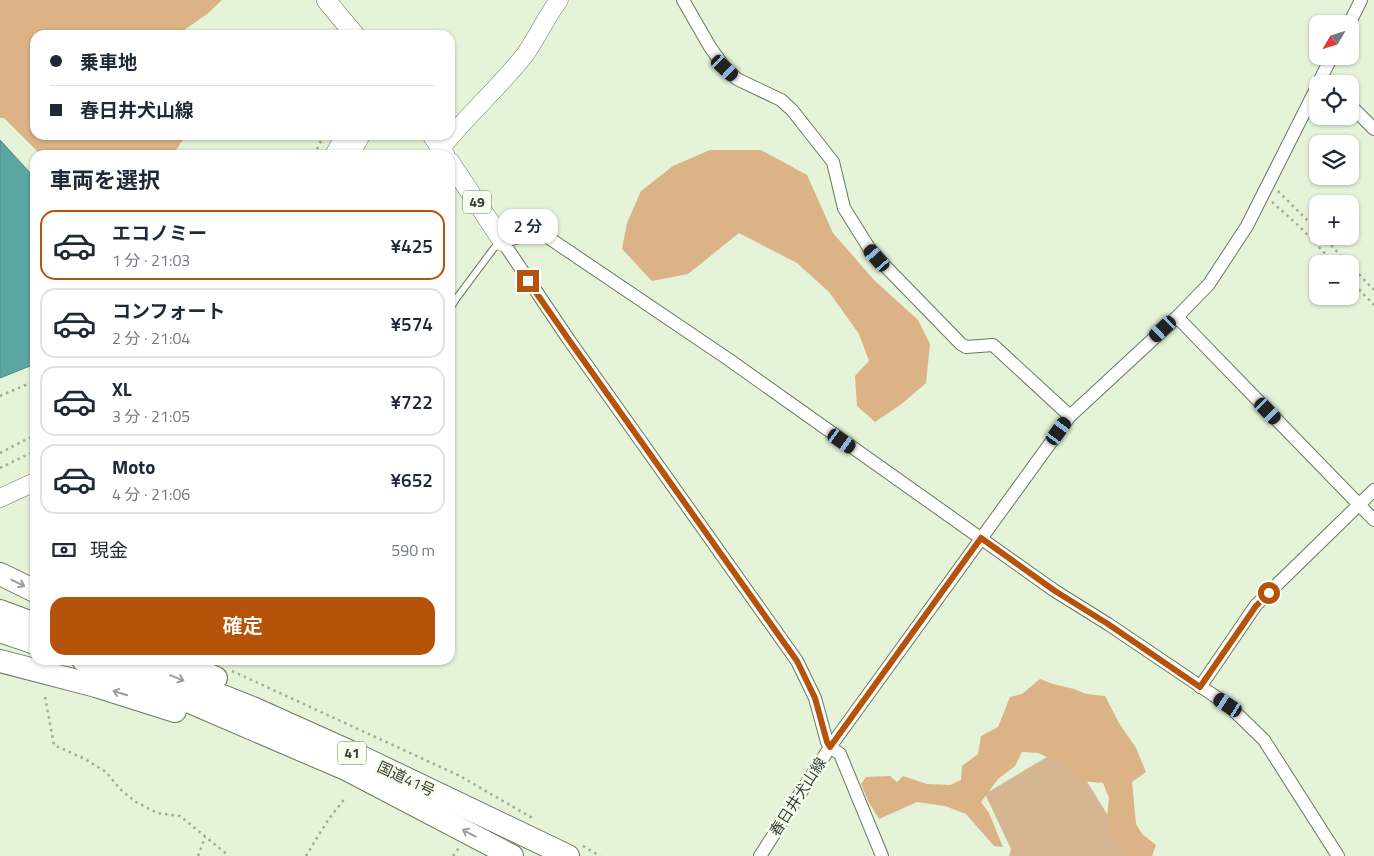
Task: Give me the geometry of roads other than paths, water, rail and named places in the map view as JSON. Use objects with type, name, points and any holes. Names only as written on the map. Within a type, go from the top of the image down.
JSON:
[{"type":"highway","points":[[0,574],[30,589]]},
{"type":"highway","points":[[0,611],[30,622]]},
{"type":"highway","points":[[0,631],[30,641]]},
{"type":"highway","points":[[0,660],[96,686],[186,714],[314,763],[348,770]]},
{"type":"highway","name":"国道41号","points":[[95,665],[192,703],[348,770],[512,856]]},
{"type":"highway","name":"国道41号","points":[[145,665],[255,709],[569,851]]},
{"type":"highway","points":[[187,665],[374,749],[502,812],[569,851]]},
{"type":"main road","points":[[326,0],[351,30]]},
{"type":"main road","points":[[455,135],[525,54],[551,10],[560,0]]},
{"type":"main road","points":[[442,150],[451,140]]},
{"type":"main road","name":"春日井犬山線","points":[[455,172],[503,242]]},
{"type":"main road","points":[[0,498],[30,484]]},
{"type":"street","points":[[683,0],[710,47],[725,68],[737,79],[781,100],[792,110],[833,162],[844,208],[869,248],[886,267],[961,344],[966,347],[993,345],[1070,416]]},
{"type":"street","points":[[1354,15],[1361,0]]},
{"type":"street","points":[[882,856],[840,754],[830,747],[1070,416],[1209,284],[1247,226],[1309,105]]},
{"type":"street","points":[[1359,114],[1374,129]]},
{"type":"street","points":[[503,242],[525,235],[542,235],[549,238],[728,359],[1055,591],[1108,624],[1228,705],[1264,740],[1338,856]]},
{"type":"street","name":"春日井犬山線","points":[[503,242],[569,340],[797,661],[815,698],[830,747],[760,856]]},
{"type":"street","points":[[1176,317],[1374,520]]},
{"type":"street","points":[[1200,687],[1256,606],[1374,490]]},
{"type":"lane","points":[[455,301],[494,248],[503,242]]},
{"type":"water","points":[[0,140],[30,173],[30,366],[0,378]]}]
